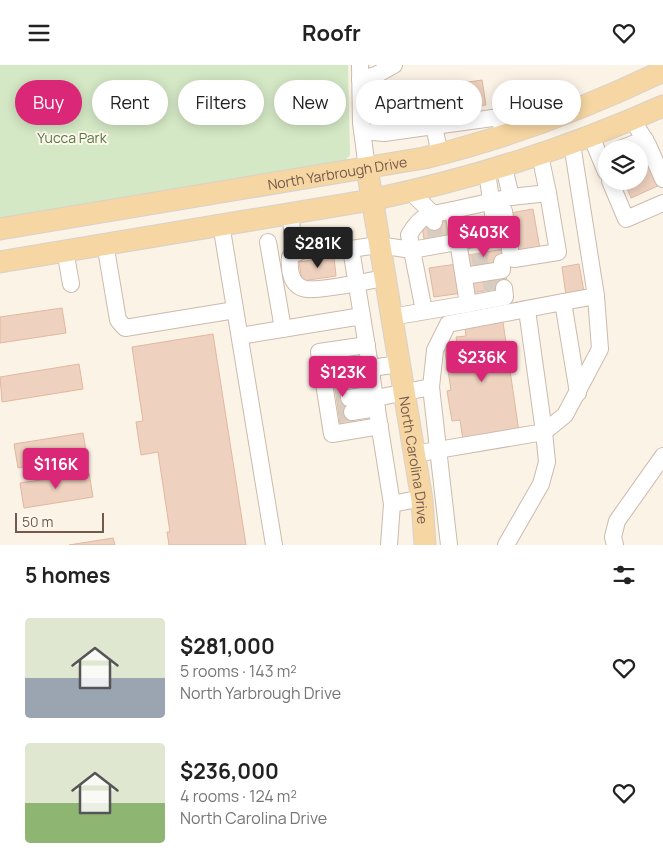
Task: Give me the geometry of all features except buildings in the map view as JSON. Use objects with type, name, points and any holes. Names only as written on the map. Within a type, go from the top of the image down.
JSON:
[{"type":"main road","name":"North Yarbrough Drive","points":[[581,109],[607,99],[663,71]]},
{"type":"main road","points":[[0,262],[371,200],[410,191],[496,170],[591,137],[663,106]]},
{"type":"main road","name":"North Yarbrough Drive","points":[[0,229],[440,155],[535,125]]},
{"type":"main road","points":[[565,125],[572,144]]},
{"type":"main road","name":"North Carolina Drive","points":[[366,168],[422,498],[425,545]]},
{"type":"street","points":[[366,168],[362,131],[360,72],[376,75],[394,65]]},
{"type":"street","points":[[362,131],[384,133],[500,117],[503,136]]},
{"type":"street","points":[[632,119],[645,139],[663,179]]},
{"type":"street","points":[[383,125],[384,133]]},
{"type":"street","points":[[434,126],[440,155]]},
{"type":"street","points":[[591,137],[598,150]]},
{"type":"street","points":[[414,454],[544,432],[565,415],[578,393],[600,349],[596,296],[572,144]]},
{"type":"street","points":[[496,170],[511,256],[514,259],[558,252],[540,155]]},
{"type":"street","points":[[614,190],[626,219],[663,203]]},
{"type":"street","points":[[410,191],[436,230]]},
{"type":"street","points":[[272,263],[327,247],[346,246],[351,249],[378,245],[412,250],[436,230],[453,210],[502,199],[548,193]]},
{"type":"street","points":[[390,317],[468,304],[492,268],[502,199]]},
{"type":"street","points":[[453,210],[468,304]]},
{"type":"street","points":[[290,213],[291,278],[297,285],[306,289],[384,278]]},
{"type":"street","points":[[424,311],[409,235],[418,220],[458,243],[492,268]]},
{"type":"street","points":[[221,224],[274,545]]},
{"type":"street","points":[[268,241],[283,329]]},
{"type":"street","points":[[105,243],[118,320],[126,328],[235,310]]},
{"type":"street","points":[[351,249],[392,504],[388,545]]},
{"type":"street","points":[[65,250],[71,284]]},
{"type":"street","points":[[464,276],[492,268]]},
{"type":"street","points":[[449,545],[431,387],[435,350],[448,324],[596,296]]},
{"type":"street","points":[[563,302],[578,393]]},
{"type":"street","points":[[506,545],[541,484],[547,462],[527,310]]},
{"type":"street","points":[[240,336],[362,316]]},
{"type":"street","points":[[367,345],[319,352],[335,383],[339,407],[332,434],[380,426]]},
{"type":"street","points":[[335,383],[399,364]]},
{"type":"street","points":[[339,407],[431,387]]},
{"type":"street","points":[[615,545],[614,537],[617,521],[663,456]]},
{"type":"street","points":[[392,504],[422,498]]},
{"type":"green space","name":"Yucca Park","points":[[0,65],[348,65],[350,155],[340,166],[0,223]]},
{"type":"tunnel","points":[[434,224],[436,237]]},
{"type":"tunnel","points":[[479,253],[481,266]]},
{"type":"tunnel","points":[[490,278],[492,290]]},
{"type":"tunnel","points":[[334,383],[346,381]]},
{"type":"tunnel","points":[[337,400],[349,398]]},
{"type":"tunnel","points":[[339,414],[352,412]]}]
